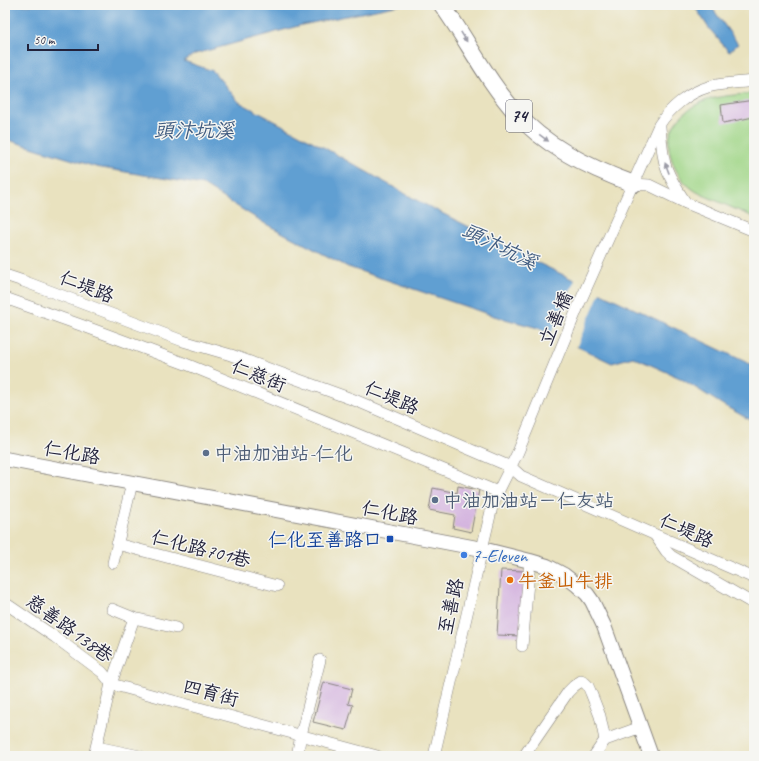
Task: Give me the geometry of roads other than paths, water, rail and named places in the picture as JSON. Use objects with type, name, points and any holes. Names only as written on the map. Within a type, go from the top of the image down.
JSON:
[{"type":"highway","name":"74","points":[[442,5],[501,95],[517,115],[545,140],[563,151],[589,165],[634,184]]},
{"type":"main road","name":"仁化路","points":[[5,459],[419,537],[482,550],[547,566],[564,575],[587,594],[592,602],[604,626],[651,756]]},
{"type":"street","name":"立善橋","points":[[511,467],[580,302],[634,184],[659,125],[675,106],[694,93],[711,87],[754,81]]},
{"type":"street","points":[[659,125],[666,165],[676,187],[686,203]]},
{"type":"street","points":[[634,184],[649,185],[686,203],[754,231]]},
{"type":"street","name":"仁堤路","points":[[5,275],[183,341],[231,355],[357,401],[511,467],[521,476],[754,578]]},
{"type":"street","name":"仁慈街","points":[[5,298],[186,364],[498,492]]},
{"type":"street","name":"至善路","points":[[434,756],[492,507],[511,467]]},
{"type":"street","points":[[113,563],[132,483]]},
{"type":"street","points":[[655,535],[671,556],[754,604]]},
{"type":"street","name":"仁化路701巷","points":[[117,544],[277,586]]},
{"type":"street","points":[[522,646],[530,561]]},
{"type":"street","name":"慈善路138巷","points":[[5,602],[102,672],[111,684]]},
{"type":"street","points":[[112,609],[134,618],[176,628]]},
{"type":"street","points":[[134,618],[111,684],[96,751],[140,756]]},
{"type":"street","points":[[297,756],[320,660]]},
{"type":"street","points":[[524,756],[568,692],[581,681],[588,686],[591,692],[600,716],[605,740]]},
{"type":"street","name":"四育街","points":[[111,684],[378,756]]},
{"type":"street","points":[[594,756],[605,740],[641,727]]},
{"type":"water","name":"頭汴坑溪","points":[[5,5],[400,5],[302,25],[195,54],[184,61],[213,71],[239,102],[323,147],[418,201],[530,259],[754,366],[754,422],[723,405],[680,378],[633,357],[612,363],[538,328],[494,316],[348,267],[264,223],[203,185],[96,167],[5,139]]},
{"type":"water","points":[[694,5],[710,5],[738,44],[729,52],[708,27]]},
{"type":"place","name":"中油加油站-仁化","points":[[206,453]]},
{"type":"place","name":"中油加油站－仁友站","points":[[435,500]]},
{"type":"place","name":"仁化至善路口","points":[[390,539]]},
{"type":"place","name":"7-Eleven","points":[[464,555]]},
{"type":"place","name":"牛釜山牛排","points":[[510,580]]}]
